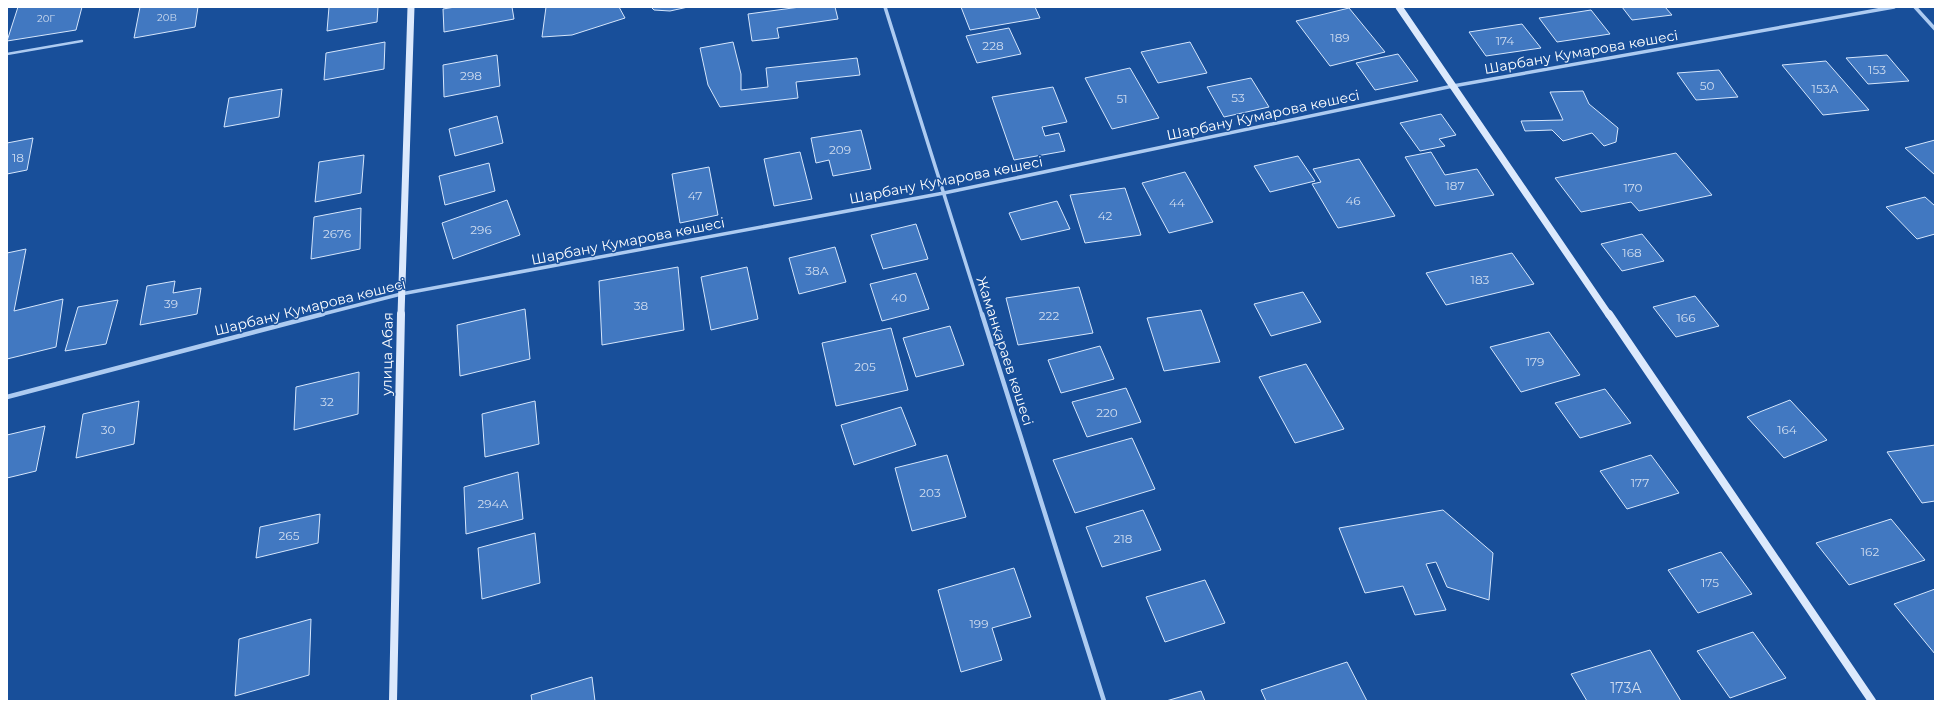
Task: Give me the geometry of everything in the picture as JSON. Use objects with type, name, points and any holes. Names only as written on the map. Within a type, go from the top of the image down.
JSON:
[{"type":"street","name":"улица Абая","points":[[393,701],[401,294],[411,7]]},
{"type":"street","name":"Жаманқараев көшесі","points":[[885,7],[1104,701]]},
{"type":"street","points":[[1399,7],[1872,701]]},
{"type":"street","name":"Шарбану Кумарова көшесі","points":[[7,397],[401,294],[944,193],[1453,86],[1894,7]]},
{"type":"street","points":[[1915,7],[1935,29]]},
{"type":"lane","points":[[7,54],[82,41]]},
{"type":"building","points":[[18,7],[82,7],[76,30],[7,41]]},
{"type":"building","points":[[140,7],[198,7],[195,27],[134,38]]},
{"type":"building","points":[[329,7],[378,7],[377,22],[327,31]]},
{"type":"building","points":[[455,7],[512,7],[514,19],[444,32],[443,9]]},
{"type":"building","points":[[546,7],[619,7],[625,18],[572,35],[542,37]]},
{"type":"building","points":[[651,7],[688,7],[670,11],[654,10]]},
{"type":"building","points":[[800,7],[835,7],[838,19],[777,28],[779,38],[752,41],[748,14]]},
{"type":"building","points":[[961,7],[1035,7],[1040,18],[970,30]]},
{"type":"building","points":[[1622,7],[1665,7],[1672,15],[1632,20]]},
{"type":"building","points":[[1349,8],[1385,52],[1330,66],[1296,21]]},
{"type":"building","points":[[1591,10],[1610,34],[1557,42],[1539,18]]},
{"type":"building","points":[[1522,24],[1541,48],[1486,56],[1469,32]]},
{"type":"building","points":[[1009,28],[1021,54],[977,63],[966,36]]},
{"type":"building","points":[[385,42],[384,69],[324,80],[326,53]]},
{"type":"building","points":[[733,42],[741,74],[741,90],[768,87],[766,68],[857,58],[860,75],[796,82],[798,98],[720,107],[708,85],[700,48]]},
{"type":"building","points":[[1190,42],[1207,73],[1158,83],[1141,52]]},
{"type":"building","points":[[1398,54],[1418,81],[1375,90],[1356,63]]},
{"type":"building","points":[[497,55],[500,86],[444,97],[443,65]]},
{"type":"building","points":[[1887,55],[1909,81],[1868,84],[1846,58]]},
{"type":"building","points":[[1826,61],[1869,110],[1823,115],[1782,65]]},
{"type":"building","points":[[1130,68],[1159,118],[1112,129],[1085,78]]},
{"type":"building","points":[[1719,70],[1738,97],[1696,100],[1677,73]]},
{"type":"building","points":[[1251,78],[1269,107],[1224,117],[1207,87]]},
{"type":"building","points":[[1053,87],[1067,122],[1042,127],[1045,136],[1059,133],[1065,151],[1014,160],[992,97]]},
{"type":"building","points":[[282,89],[279,117],[224,127],[229,98]]},
{"type":"building","points":[[1583,91],[1589,104],[1618,128],[1616,142],[1604,146],[1592,133],[1563,141],[1552,130],[1525,131],[1521,121],[1563,120],[1550,92]]},
{"type":"building","points":[[1441,114],[1456,135],[1439,139],[1445,146],[1420,151],[1400,123]]},
{"type":"building","points":[[497,116],[503,143],[455,156],[449,129]]},
{"type":"building","points":[[861,130],[871,169],[833,176],[829,160],[816,163],[811,138]]},
{"type":"building","points":[[33,138],[27,170],[7,174],[7,143]]},
{"type":"building","points":[[1935,140],[1935,175],[1905,148]]},
{"type":"building","points":[[800,152],[812,199],[774,206],[764,159]]},
{"type":"building","points":[[1431,152],[1445,175],[1477,169],[1494,195],[1435,206],[1405,157]]},
{"type":"building","points":[[1676,153],[1712,195],[1639,211],[1631,202],[1581,212],[1555,178]]},
{"type":"building","points":[[364,155],[361,193],[315,202],[319,162]]},
{"type":"building","points":[[1298,156],[1315,181],[1270,192],[1254,166]]},
{"type":"building","points":[[1359,159],[1395,216],[1338,228],[1312,184],[1321,182],[1313,169]]},
{"type":"building","points":[[489,163],[495,191],[445,205],[439,176]]},
{"type":"building","points":[[709,167],[718,215],[680,223],[672,174]]},
{"type":"building","points":[[1185,172],[1213,222],[1169,233],[1142,183]]},
{"type":"building","points":[[1125,188],[1141,235],[1085,243],[1070,195]]},
{"type":"building","points":[[1925,197],[1935,206],[1935,234],[1917,239],[1886,207]]},
{"type":"building","points":[[507,200],[520,235],[453,259],[442,223]]},
{"type":"building","points":[[1057,201],[1070,229],[1021,240],[1009,213]]},
{"type":"building","points":[[361,208],[360,249],[311,259],[314,217]]},
{"type":"building","points":[[916,224],[928,259],[883,269],[871,235]]},
{"type":"building","points":[[1642,234],[1664,261],[1622,271],[1601,244]]},
{"type":"building","points":[[835,247],[846,282],[799,294],[789,258]]},
{"type":"building","points":[[26,249],[14,311],[63,299],[56,347],[7,359],[7,253]]},
{"type":"building","points":[[1512,253],[1534,284],[1446,305],[1426,273]]},
{"type":"building","points":[[678,267],[684,330],[602,345],[599,281]]},
{"type":"building","points":[[747,267],[758,319],[711,330],[701,277]]},
{"type":"building","points":[[916,273],[929,309],[882,321],[870,284]]},
{"type":"building","points":[[175,281],[173,293],[201,288],[197,314],[140,325],[147,286]]},
{"type":"building","points":[[1079,287],[1093,333],[1018,345],[1006,298]]},
{"type":"building","points":[[1303,292],[1321,322],[1271,336],[1254,304]]},
{"type":"building","points":[[1695,296],[1719,326],[1676,337],[1653,307]]},
{"type":"building","points":[[118,300],[106,344],[65,351],[78,307]]},
{"type":"building","points":[[525,309],[530,359],[460,376],[457,325]]},
{"type":"building","points":[[1201,310],[1220,362],[1164,371],[1147,318]]},
{"type":"building","points":[[950,326],[964,365],[916,377],[903,338]]},
{"type":"building","points":[[891,328],[908,390],[836,406],[822,343]]},
{"type":"building","points":[[1549,332],[1580,375],[1521,392],[1490,347]]},
{"type":"building","points":[[1100,346],[1114,379],[1061,393],[1048,360]]},
{"type":"building","points":[[1306,364],[1344,429],[1295,443],[1259,377]]},
{"type":"building","points":[[359,372],[358,414],[294,430],[296,387]]},
{"type":"building","points":[[1126,388],[1141,422],[1087,437],[1072,402]]},
{"type":"building","points":[[1605,389],[1631,423],[1580,438],[1555,403]]},
{"type":"building","points":[[1790,400],[1827,440],[1784,458],[1747,417]]},
{"type":"building","points":[[139,401],[134,444],[76,458],[83,414]]},
{"type":"building","points":[[535,401],[539,444],[485,457],[482,414]]},
{"type":"building","points":[[901,407],[916,445],[854,465],[841,425]]},
{"type":"building","points":[[45,426],[36,471],[7,478],[7,435]]},
{"type":"building","points":[[1132,438],[1155,489],[1075,513],[1053,460]]},
{"type":"building","points":[[1935,445],[1935,501],[1922,503],[1887,452]]},
{"type":"building","points":[[947,455],[966,517],[912,531],[895,468]]},
{"type":"building","points":[[1651,455],[1679,493],[1627,509],[1600,471]]},
{"type":"building","points":[[518,472],[523,519],[466,534],[464,487]]},
{"type":"building","points":[[1143,510],[1161,550],[1102,567],[1086,527]]},
{"type":"building","points":[[1443,510],[1493,553],[1489,600],[1447,587],[1436,562],[1426,564],[1446,610],[1415,615],[1403,586],[1365,593],[1339,528]]},
{"type":"building","points":[[320,514],[318,543],[256,558],[260,527]]},
{"type":"building","points":[[1891,519],[1925,560],[1849,585],[1816,543]]},
{"type":"building","points":[[535,533],[540,583],[482,599],[478,548]]},
{"type":"building","points":[[1721,552],[1752,594],[1698,613],[1668,570]]},
{"type":"building","points":[[1014,568],[1031,617],[992,628],[1002,660],[961,672],[938,590]]},
{"type":"building","points":[[1205,580],[1225,623],[1165,642],[1146,597]]},
{"type":"building","points":[[1935,589],[1935,654],[1894,604]]},
{"type":"building","points":[[311,619],[309,675],[235,696],[239,639]]},
{"type":"building","points":[[1753,632],[1786,678],[1730,698],[1697,651]]},
{"type":"building","points":[[1650,650],[1681,701],[1587,701],[1571,674]]},
{"type":"building","points":[[1347,662],[1367,701],[1266,701],[1261,690]]},
{"type":"building","points":[[592,677],[595,701],[532,701],[531,695]]},
{"type":"building","points":[[1201,691],[1205,701],[1166,701]]}]
